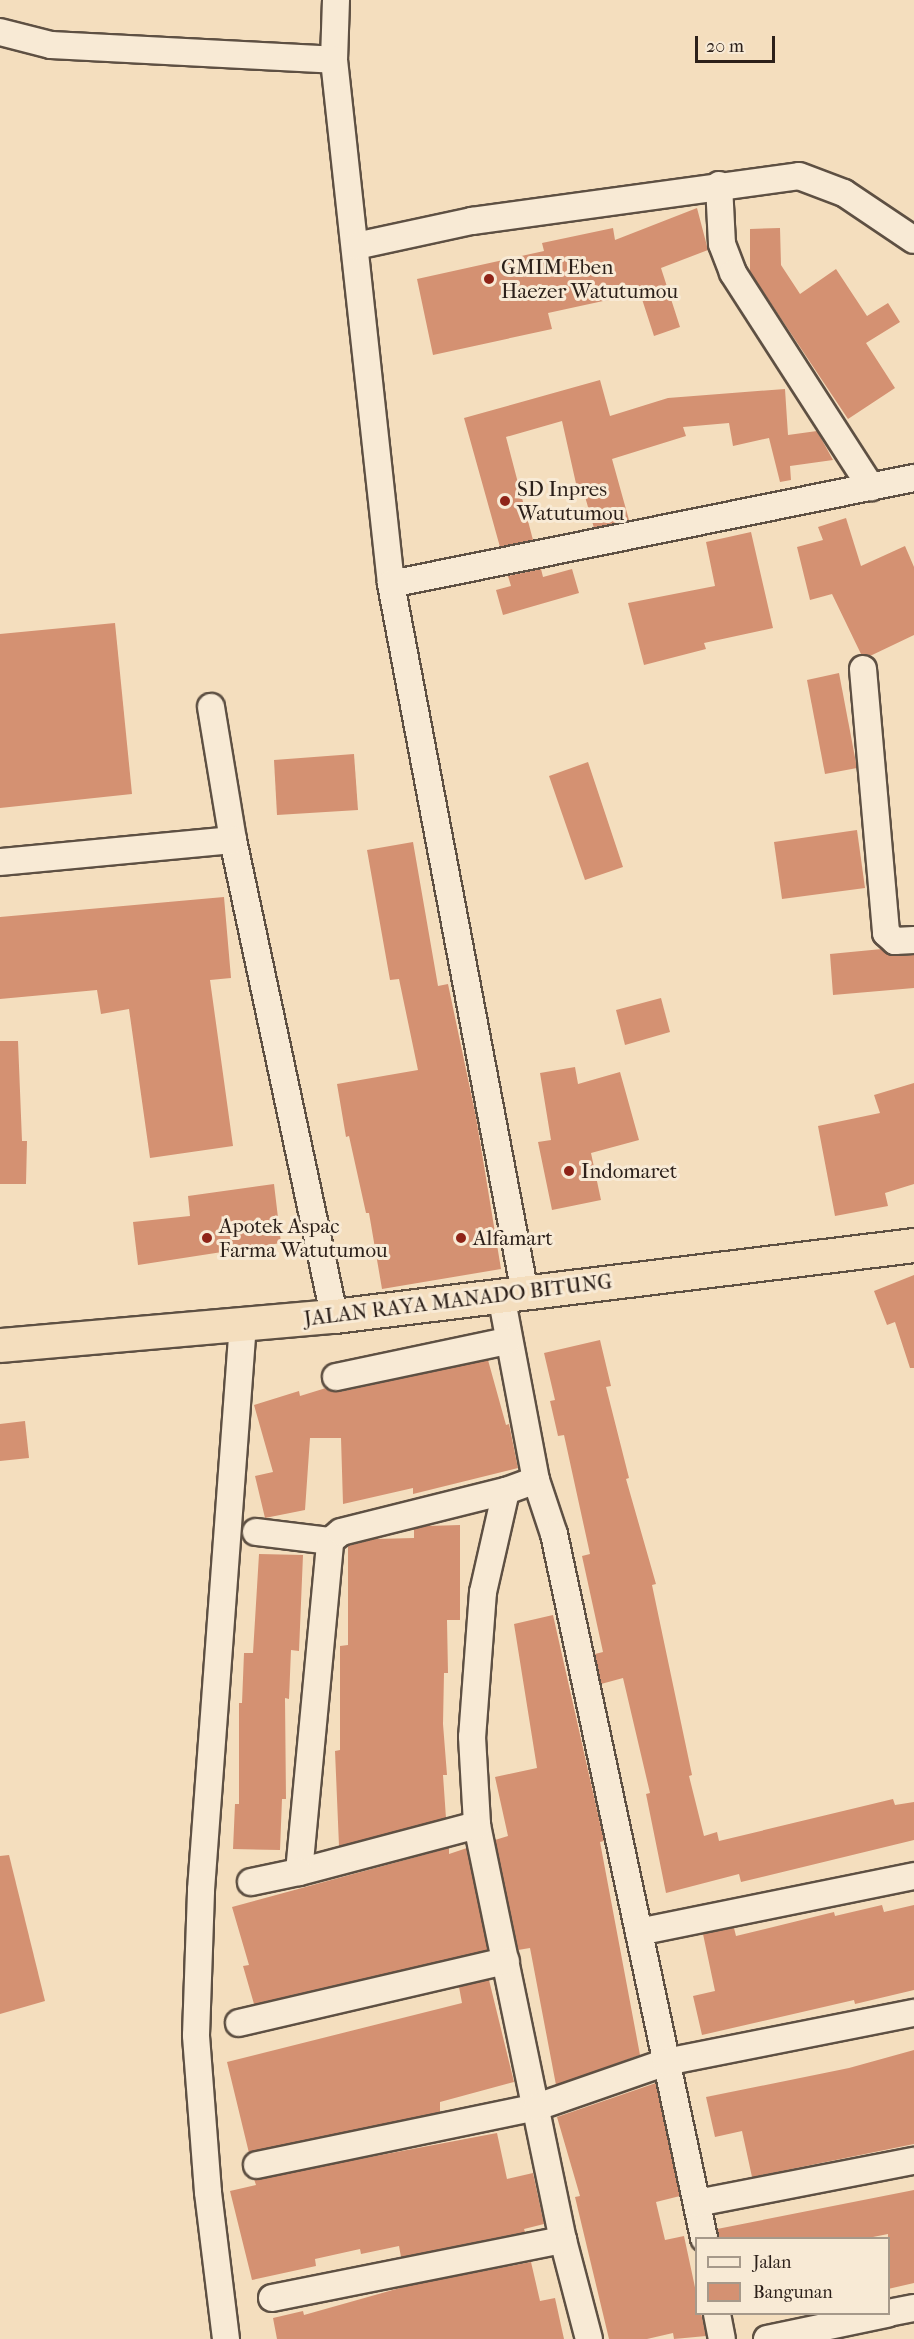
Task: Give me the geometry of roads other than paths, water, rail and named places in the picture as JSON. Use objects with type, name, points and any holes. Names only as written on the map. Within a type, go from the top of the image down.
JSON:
[{"type":"highway","name":"JALAN RAYA MANADO BITUNG","points":[[0,1345],[334,1316],[914,1246]]},
{"type":"street","points":[[336,0],[334,60],[391,584],[513,1294],[507,1341],[536,1480],[554,1534],[704,2237]]},
{"type":"street","points":[[0,32],[51,45],[334,60]]},
{"type":"street","points":[[356,246],[472,221],[785,177],[811,178],[844,193],[914,240]]},
{"type":"street","points":[[719,186],[722,244],[733,273],[871,487]]},
{"type":"street","points":[[391,584],[914,478]]},
{"type":"street","points":[[863,669],[886,933],[895,941],[914,940]]},
{"type":"street","points":[[211,707],[232,840],[334,1316]]},
{"type":"street","points":[[0,862],[232,840]]},
{"type":"street","points":[[226,2339],[208,2192],[196,2035],[202,1878],[243,1324]]},
{"type":"street","points":[[336,1377],[507,1341]]},
{"type":"street","points":[[299,1872],[330,1541],[341,1532],[506,1491],[536,1480]]},
{"type":"street","points":[[506,1491],[483,1592],[478,1633],[472,1737],[477,1825],[563,2240],[589,2339]]},
{"type":"street","points":[[256,1532],[330,1541]]},
{"type":"street","points":[[250,1882],[299,1872],[477,1825]]},
{"type":"street","points":[[639,1932],[914,1876]]},
{"type":"street","points":[[239,2023],[506,1961]]},
{"type":"street","points":[[257,2165],[537,2107],[666,2062],[914,2013]]},
{"type":"street","points":[[697,2202],[914,2161]]},
{"type":"street","points":[[272,2298],[563,2240]]},
{"type":"street","points":[[890,2313],[914,2308]]},
{"type":"street","points":[[717,2315],[722,2339]]},
{"type":"street","points":[[767,2339],[879,2315]]},
{"type":"place","name":"GMIM Eben Haezer Watutumou","points":[[489,279]]},
{"type":"place","name":"SD Inpres Watutumou","points":[[505,501]]},
{"type":"place","name":"Indomaret","points":[[569,1171]]},
{"type":"place","name":"Apotek Aspac Farma Watutumou","points":[[207,1238]]},
{"type":"place","name":"Alfamart","points":[[461,1238]]}]
